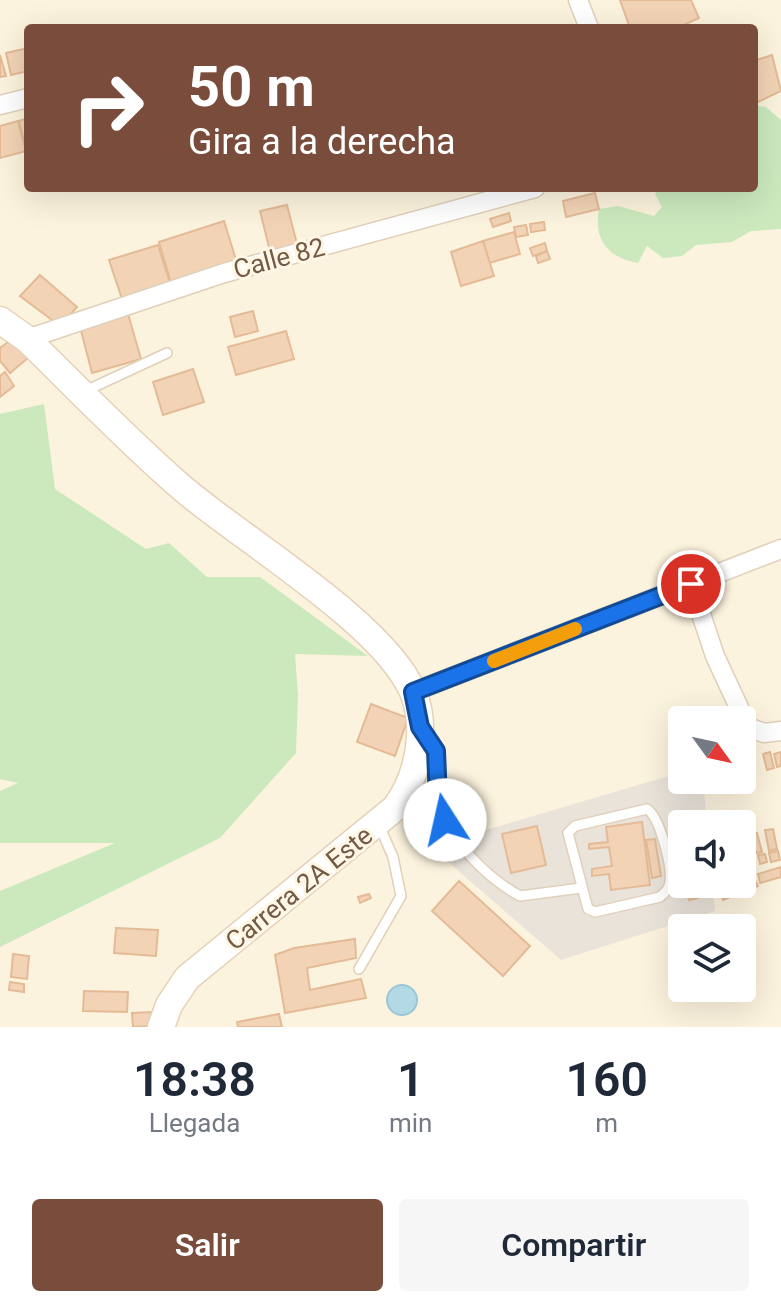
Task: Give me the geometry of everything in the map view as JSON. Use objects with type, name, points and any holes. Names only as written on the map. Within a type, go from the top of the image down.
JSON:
[{"type":"street","points":[[578,0],[587,24]]},
{"type":"street","points":[[0,105],[24,99]]},
{"type":"street","name":"Calle 82","points":[[12,329],[520,192]]},
{"type":"street","points":[[12,329],[182,488],[383,647],[413,692],[781,549]]},
{"type":"street","points":[[691,584],[715,656],[748,727],[764,733],[781,731]]},
{"type":"street","name":"Carrera 2A Este","points":[[161,1027],[187,978],[379,825],[407,792],[420,727],[413,692]]},
{"type":"lane","points":[[82,392],[167,353]]},
{"type":"lane","points":[[420,727],[436,751],[438,799],[456,843],[520,896],[581,888]]},
{"type":"lane","points":[[647,809],[653,813],[671,880],[668,890],[660,897],[595,912],[588,909],[581,888],[568,833],[571,829],[647,809]]},
{"type":"lane","points":[[359,969],[401,896],[393,857],[379,825]]},
{"type":"shaded area","points":[[668,776],[668,794],[704,794],[706,810],[668,810],[668,898],[714,898],[715,911],[668,914],[668,926],[561,960],[439,854],[469,835]]},
{"type":"green space","points":[[758,106],[766,107],[781,120],[781,229],[751,231],[732,242],[696,245],[682,256],[663,258],[647,246],[638,263],[618,257],[601,238],[599,209],[618,206],[654,216],[662,207],[655,194],[758,192]]},
{"type":"green space","points":[[44,404],[55,489],[146,549],[169,543],[207,577],[260,577],[368,656],[295,654],[298,695],[296,753],[220,838],[0,947],[0,891],[115,843],[0,843],[0,791],[18,783],[0,779],[0,414]]},
{"type":"water","points":[[402,985],[408,986],[416,994],[416,1006],[408,1014],[402,1015],[396,1014],[388,1006],[387,1000],[388,994],[396,986]]},
{"type":"building","points":[[620,0],[691,0],[699,18],[686,24],[629,24]]},
{"type":"building","points":[[24,49],[24,72],[11,75],[6,53]]},
{"type":"building","points":[[0,55],[6,76],[0,77]]},
{"type":"building","points":[[772,55],[781,91],[758,102],[758,60]]},
{"type":"building","points":[[24,119],[24,142],[19,121]]},
{"type":"building","points":[[18,121],[24,152],[0,158],[0,126]]},
{"type":"building","points":[[595,193],[599,209],[566,217],[563,201]]},
{"type":"building","points":[[287,205],[297,244],[270,251],[260,211]]},
{"type":"building","points":[[509,213],[511,221],[493,227],[490,219]]},
{"type":"building","points":[[224,221],[237,263],[171,283],[159,242]]},
{"type":"building","points":[[544,222],[545,230],[531,232],[530,224]]},
{"type":"building","points":[[526,225],[528,235],[516,237],[514,227]]},
{"type":"building","points":[[514,232],[520,254],[489,263],[483,241]]},
{"type":"building","points":[[483,241],[494,276],[461,286],[451,252]]},
{"type":"building","points":[[545,243],[547,251],[533,256],[530,248]]},
{"type":"building","points":[[158,245],[170,283],[122,299],[109,260]]},
{"type":"building","points":[[547,251],[550,259],[538,263],[536,256]]},
{"type":"building","points":[[40,275],[77,307],[60,326],[20,296]]},
{"type":"building","points":[[253,311],[258,331],[235,337],[230,317]]},
{"type":"building","points":[[128,314],[141,359],[92,373],[80,327]]},
{"type":"building","points":[[286,331],[294,359],[236,375],[228,347]]},
{"type":"building","points":[[12,339],[28,358],[10,373],[0,361],[0,348]]},
{"type":"building","points":[[193,369],[204,402],[163,415],[153,382]]},
{"type":"building","points":[[5,372],[14,386],[0,397],[0,376]]},
{"type":"building","points":[[371,704],[408,718],[395,756],[357,742]]},
{"type":"building","points":[[770,752],[774,768],[767,770],[763,754]]},
{"type":"building","points":[[781,752],[781,766],[777,767],[774,754]]},
{"type":"building","points":[[642,822],[650,885],[611,890],[609,874],[592,876],[592,869],[612,866],[609,847],[589,849],[589,844],[608,842],[606,827]]},
{"type":"building","points":[[537,826],[546,865],[511,873],[502,834]]},
{"type":"building","points":[[773,829],[777,849],[769,851],[765,830]]},
{"type":"building","points":[[756,833],[762,852],[756,853]]},
{"type":"building","points":[[655,839],[661,876],[652,878],[646,840]]},
{"type":"building","points":[[778,851],[780,860],[771,862],[769,853]]},
{"type":"building","points":[[765,854],[767,862],[760,864],[758,855]]},
{"type":"building","points":[[781,867],[781,877],[760,883],[758,874]]},
{"type":"building","points":[[459,881],[530,946],[503,976],[432,911]]},
{"type":"building","points":[[369,894],[371,898],[360,903],[358,897]]},
{"type":"building","points":[[116,928],[158,930],[156,956],[114,953]]},
{"type":"building","points":[[355,939],[356,958],[307,968],[310,990],[361,979],[366,998],[285,1013],[275,955],[294,948]]},
{"type":"building","points":[[13,954],[29,956],[27,979],[11,977]]},
{"type":"building","points":[[10,982],[24,984],[24,992],[9,990]]},
{"type":"building","points":[[84,991],[128,992],[127,1012],[83,1011]]},
{"type":"building","points":[[153,1012],[154,1026],[133,1027],[132,1013]]},
{"type":"building","points":[[279,1014],[282,1027],[238,1027],[237,1022]]},
{"type":"slow traffic","points":[[494,661],[575,629]]},
{"type":"route","points":[[445,820],[438,799],[436,751],[420,727],[413,692],[691,584]]}]
